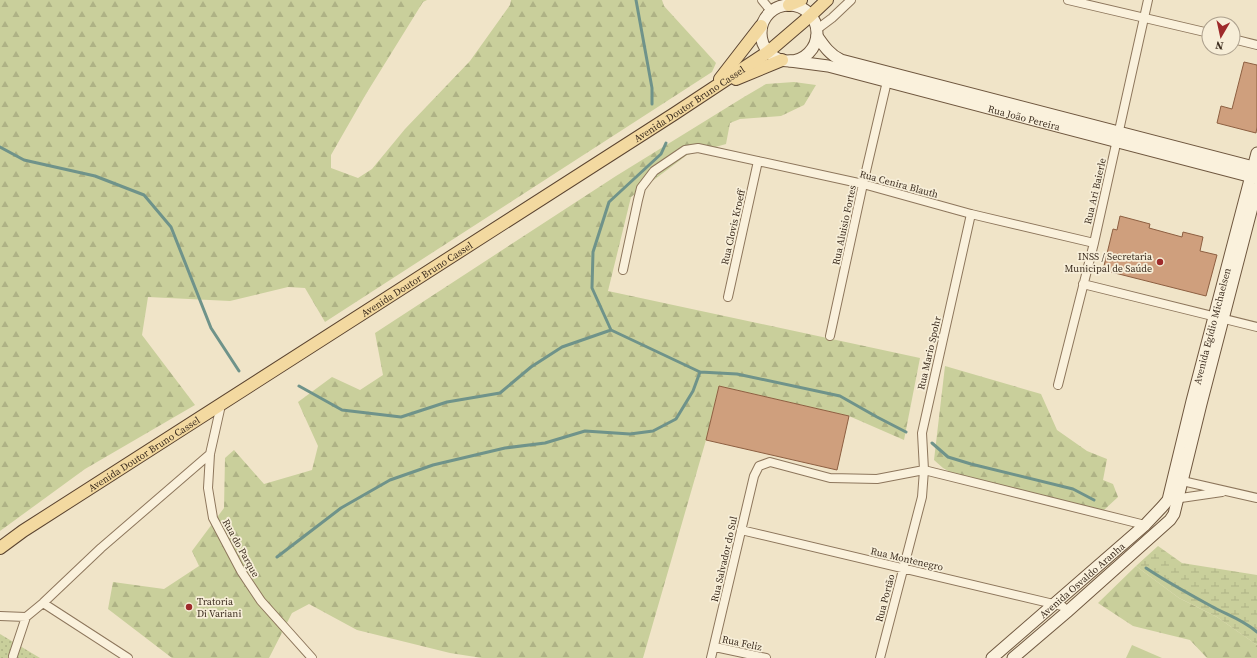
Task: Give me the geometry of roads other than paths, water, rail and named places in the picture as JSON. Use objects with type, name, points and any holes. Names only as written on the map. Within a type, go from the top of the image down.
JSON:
[{"type":"main road","points":[[713,88],[771,11],[801,0]]},
{"type":"main road","name":"Avenida Doutor Bruno Cassel","points":[[0,548],[22,531],[221,405],[768,52],[827,0]]},
{"type":"main road","points":[[788,5],[798,7],[806,11],[810,16]]},
{"type":"main road","name":"Rua João Pereira","points":[[810,16],[815,23],[817,33],[827,50],[836,57],[888,77]]},
{"type":"main road","points":[[761,26],[763,45],[774,57],[786,61]]},
{"type":"main road","points":[[713,88],[786,61],[803,58],[812,48],[817,33]]},
{"type":"main road","name":"Rua João Pereira","points":[[786,61],[828,66],[888,77],[1255,172]]},
{"type":"main road","name":"Avenida Egídio Michaelsen","points":[[1173,500],[1255,172],[1257,153]]},
{"type":"main road","name":"Avenida Egídio Michaelsen","points":[[1219,318],[1257,188]]},
{"type":"main road","name":"Avenida Osvaldo Aranha","points":[[992,658],[1145,525],[1162,507],[1173,500],[1174,514],[1170,520],[1013,658]]},
{"type":"street","points":[[762,0],[771,11]]},
{"type":"street","points":[[817,33],[851,0]]},
{"type":"street","points":[[1068,0],[1201,31]]},
{"type":"street","name":"Rua Ari Baierle","points":[[1058,385],[1094,243],[1148,0]]},
{"type":"street","points":[[1241,41],[1257,45]]},
{"type":"street","name":"Rua Aluisio Fortes","points":[[830,336],[888,77]]},
{"type":"street","name":"Rua Cenira Blauth","points":[[623,270],[642,188],[654,170],[685,150],[698,148],[863,184],[971,214],[1094,243]]},
{"type":"street","name":"Rua Clovis Kroeff","points":[[728,297],[758,161]]},
{"type":"street","name":"Rua Mario Spohr","points":[[922,497],[924,470],[922,433],[971,214]]},
{"type":"street","points":[[1083,284],[1257,327]]},
{"type":"street","name":"Rua do Parque","points":[[221,405],[210,454],[208,488],[213,518],[241,571],[261,601],[312,658]]},
{"type":"street","points":[[13,656],[26,617],[43,603],[101,548],[210,454]]},
{"type":"street","name":"Rua Salvador do Sul","points":[[711,658],[715,647],[754,476],[759,466],[770,462],[830,478],[877,479],[924,470]]},
{"type":"street","points":[[924,470],[1145,525]]},
{"type":"street","points":[[1177,480],[1257,498]]},
{"type":"street","points":[[1173,500],[1226,492]]},
{"type":"street","name":"Rua Portão","points":[[880,658],[922,497]]},
{"type":"street","name":"Rua Montenegro","points":[[741,530],[1054,604],[1062,606],[1068,611]]},
{"type":"street","points":[[43,603],[128,658]]},
{"type":"street","points":[[0,616],[26,617]]},
{"type":"street","name":"Rua Feliz","points":[[715,647],[766,658]]},
{"type":"waterway","points":[[636,0],[652,88],[652,104]]},
{"type":"waterway","points":[[666,143],[661,154],[609,202],[593,252],[592,288],[611,330],[700,372],[737,374],[840,396],[906,432]]},
{"type":"waterway","points":[[0,147],[24,160],[95,176],[144,195],[171,227],[211,328],[239,371]]},
{"type":"waterway","points":[[299,386],[342,410],[401,417],[447,402],[500,393],[531,367],[562,347],[611,330]]},
{"type":"waterway","points":[[277,557],[341,508],[390,480],[433,465],[505,448],[545,443],[585,431],[630,434],[653,431],[676,419],[693,391],[700,372]]},
{"type":"waterway","points":[[932,443],[948,457],[1073,489],[1094,500]]},
{"type":"waterway","points":[[1146,568],[1186,592],[1240,620],[1257,632]]},
{"type":"place","name":"INSS / Secretaria Municipal de Saúde","points":[[1160,262]]},
{"type":"place","name":"Tratoria Di Variani","points":[[189,607]]}]
